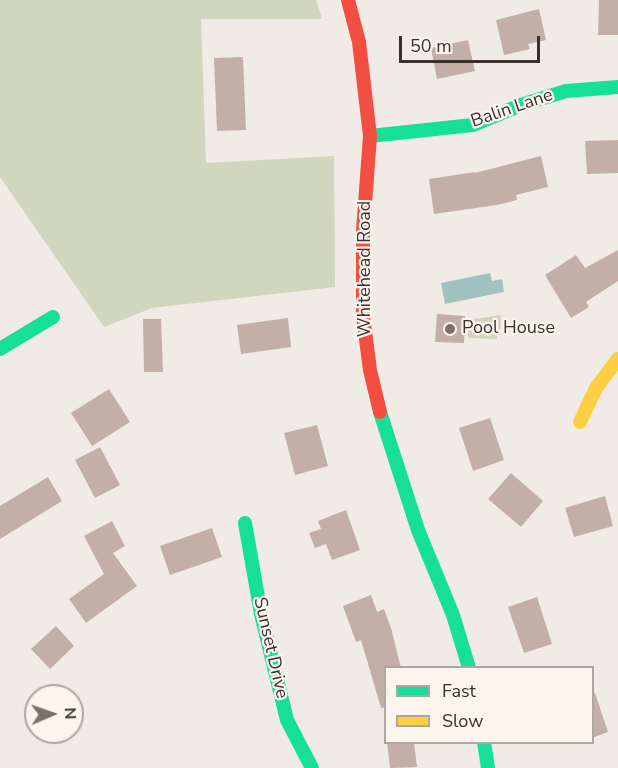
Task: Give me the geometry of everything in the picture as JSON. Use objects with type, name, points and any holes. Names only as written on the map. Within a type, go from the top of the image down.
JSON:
[{"type":"street","name":"Whitehead Road","points":[[348,0],[359,42],[370,136],[363,231],[363,316],[370,370],[386,433],[418,530],[453,615],[467,666]]},
{"type":"street","name":"Balin Lane","points":[[370,136],[473,125],[521,105],[566,91],[618,87]]},
{"type":"street","points":[[0,349],[53,317]]},
{"type":"street","points":[[580,423],[596,388],[618,359]]},
{"type":"street","name":"Sunset Drive","points":[[245,523],[261,614],[287,720],[312,768]]},
{"type":"street","points":[[484,744],[488,768]]},
{"type":"green space","points":[[0,0],[316,0],[322,19],[201,19],[206,163],[334,156],[335,287],[152,308],[104,327],[0,177]]},
{"type":"green space","points":[[501,315],[500,335],[497,339],[468,338],[468,320]]},
{"type":"water","points":[[490,273],[492,281],[502,279],[504,292],[445,304],[441,283]]},
{"type":"building","points":[[599,0],[618,0],[618,35],[598,35]]},
{"type":"building","points":[[539,9],[546,40],[528,44],[530,49],[504,55],[496,20]]},
{"type":"building","points":[[468,40],[475,71],[437,79],[431,48]]},
{"type":"building","points":[[243,57],[246,130],[217,131],[214,58]]},
{"type":"building","points":[[618,140],[618,173],[587,174],[585,141]]},
{"type":"building","points":[[541,156],[548,187],[516,195],[517,200],[497,205],[434,214],[429,179],[475,173]]},
{"type":"building","points":[[618,250],[618,281],[586,302],[589,307],[571,318],[545,275],[576,255],[585,268]]},
{"type":"building","name":"Pool House","points":[[437,314],[465,316],[464,343],[435,342]]},
{"type":"building","points":[[288,318],[291,347],[241,354],[237,325]]},
{"type":"building","points":[[143,319],[161,319],[163,372],[144,372]]},
{"type":"building","points":[[109,389],[130,422],[92,446],[71,413]]},
{"type":"building","points":[[490,418],[504,460],[473,471],[459,428]]},
{"type":"building","points":[[317,425],[328,466],[295,475],[284,433]]},
{"type":"building","points":[[100,447],[120,485],[95,498],[75,460]]},
{"type":"building","points":[[511,473],[543,501],[521,527],[488,499]]},
{"type":"building","points":[[48,477],[62,501],[0,539],[0,506]]},
{"type":"building","points":[[605,496],[613,526],[574,537],[565,508]]},
{"type":"building","points":[[346,510],[360,550],[332,560],[326,544],[315,548],[309,533],[321,529],[318,521]]},
{"type":"building","points":[[112,521],[125,546],[113,553],[137,586],[86,623],[69,599],[104,574],[84,536]]},
{"type":"building","points":[[212,528],[222,557],[170,575],[160,546]]},
{"type":"building","points":[[371,595],[377,612],[384,609],[400,666],[384,666],[384,707],[381,708],[361,640],[356,642],[343,606]]},
{"type":"building","points":[[537,597],[552,644],[524,653],[508,607]]},
{"type":"building","points":[[56,626],[74,646],[50,669],[31,649]]},
{"type":"building","points":[[594,693],[595,693],[608,732],[594,737]]},
{"type":"building","points":[[387,744],[414,744],[417,767],[390,768]]},
{"type":"traffic: fast","points":[[370,136],[473,125],[521,105],[566,91],[618,87]]},
{"type":"traffic: fast","points":[[0,349],[53,317]]},
{"type":"traffic: fast","points":[[380,412],[418,530],[453,615],[468,666]]},
{"type":"traffic: fast","points":[[245,523],[261,614],[287,720],[312,768]]},
{"type":"traffic: fast","points":[[484,744],[488,768]]},
{"type":"traffic: slow","points":[[580,422],[596,388],[618,359]]},
{"type":"traffic: jam","points":[[348,0],[359,42],[370,136],[363,231],[363,316],[370,370],[380,412]]},
{"type":"place","name":"Pool House","points":[[450,329]]}]
